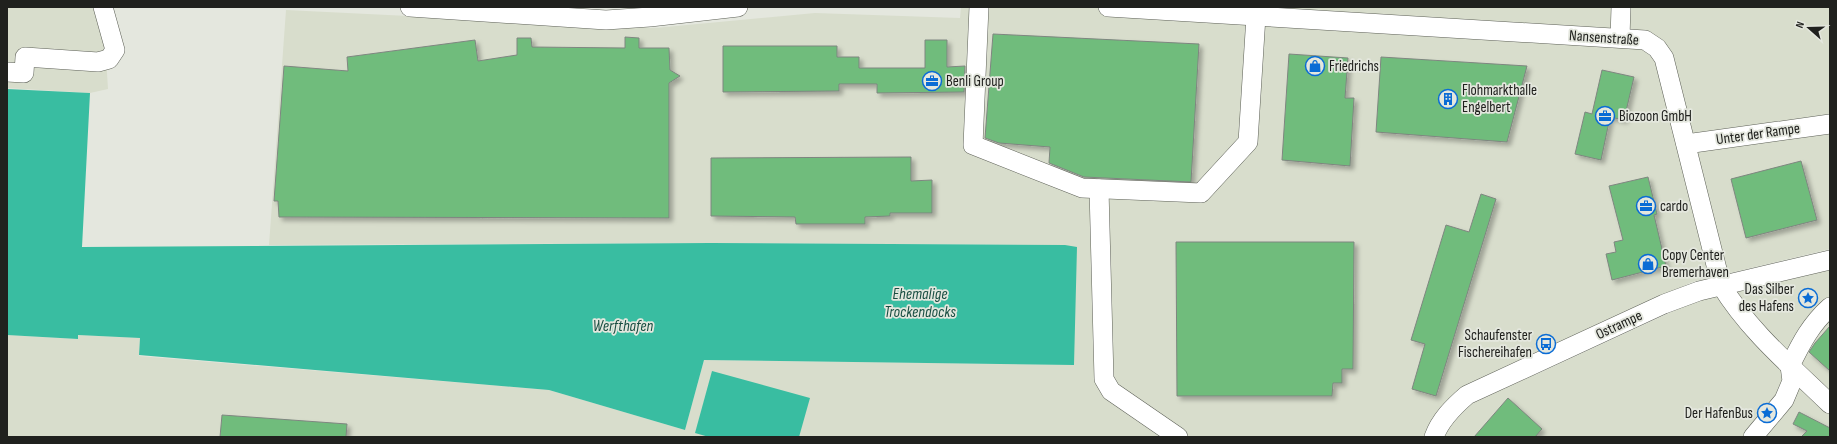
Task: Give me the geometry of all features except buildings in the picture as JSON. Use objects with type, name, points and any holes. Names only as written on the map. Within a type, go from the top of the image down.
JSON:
[{"type":"street","points":[[7,72],[24,72],[25,57],[98,62],[109,59],[114,50],[103,7]]},
{"type":"street","points":[[410,7],[606,20],[650,17],[738,7]]},
{"type":"street","points":[[979,7],[973,145],[1082,188],[1201,193],[1248,142],[1256,16]]},
{"type":"street","name":"Nansenstraße","points":[[1108,7],[1147,8],[1256,16],[1315,13],[1645,40],[1657,48],[1664,58],[1722,285],[1735,308],[1790,366],[1830,404]]},
{"type":"street","points":[[1620,38],[1621,7]]},
{"type":"street","name":"Unter der Rampe","points":[[1686,144],[1830,124]]},
{"type":"street","points":[[1099,189],[1104,379],[1111,390],[1178,437]]},
{"type":"street","name":"Ostrampe","points":[[1434,437],[1437,428],[1452,407],[1467,395],[1664,304],[1722,285],[1830,260]]},
{"type":"street","points":[[1753,437],[1784,400],[1792,381],[1790,366],[1803,339],[1815,320],[1830,307]]},
{"type":"shaded area","points":[[7,7],[103,7],[108,89],[90,93],[7,88]]},
{"type":"shaded area","points":[[961,7],[1830,7],[1830,249],[1692,282],[1526,360],[1535,375],[1704,297],[1830,269],[1830,437],[7,437],[7,335],[77,339],[78,335],[140,338],[139,356],[549,390],[685,430],[704,360],[1074,365],[1065,245],[711,243],[269,245],[286,10],[655,28],[815,13],[960,18]]},
{"type":"water","points":[[7,89],[90,93],[82,247],[711,243],[1065,245],[1077,247],[1074,365],[704,360],[685,430],[549,390],[139,355],[140,338],[78,335],[78,339],[7,335]]},
{"type":"water","points":[[712,371],[810,398],[799,437],[709,437],[695,433]]},
{"type":"place","name":"Friedrichs","points":[[1315,66]]},
{"type":"place","name":"Benli Group","points":[[932,81]]},
{"type":"place","name":"Flohmarkthalle Engelbert","points":[[1448,99]]},
{"type":"place","name":"Biozoon GmbH","points":[[1605,116]]},
{"type":"place","name":"cardo","points":[[1646,206]]},
{"type":"place","name":"Copy Center Bremerhaven","points":[[1648,264]]},
{"type":"place","name":"Das Silber des Hafens","points":[[1808,298]]},
{"type":"place","name":"Schaufenster Fischereihafen","points":[[1546,344]]},
{"type":"place","name":"Der HafenBus","points":[[1767,413]]},
{"type":"water label","name":"Ehemalige Trockendocks","points":[[920,303]]},
{"type":"water label","name":"Werfthafen","points":[[623,326]]}]
